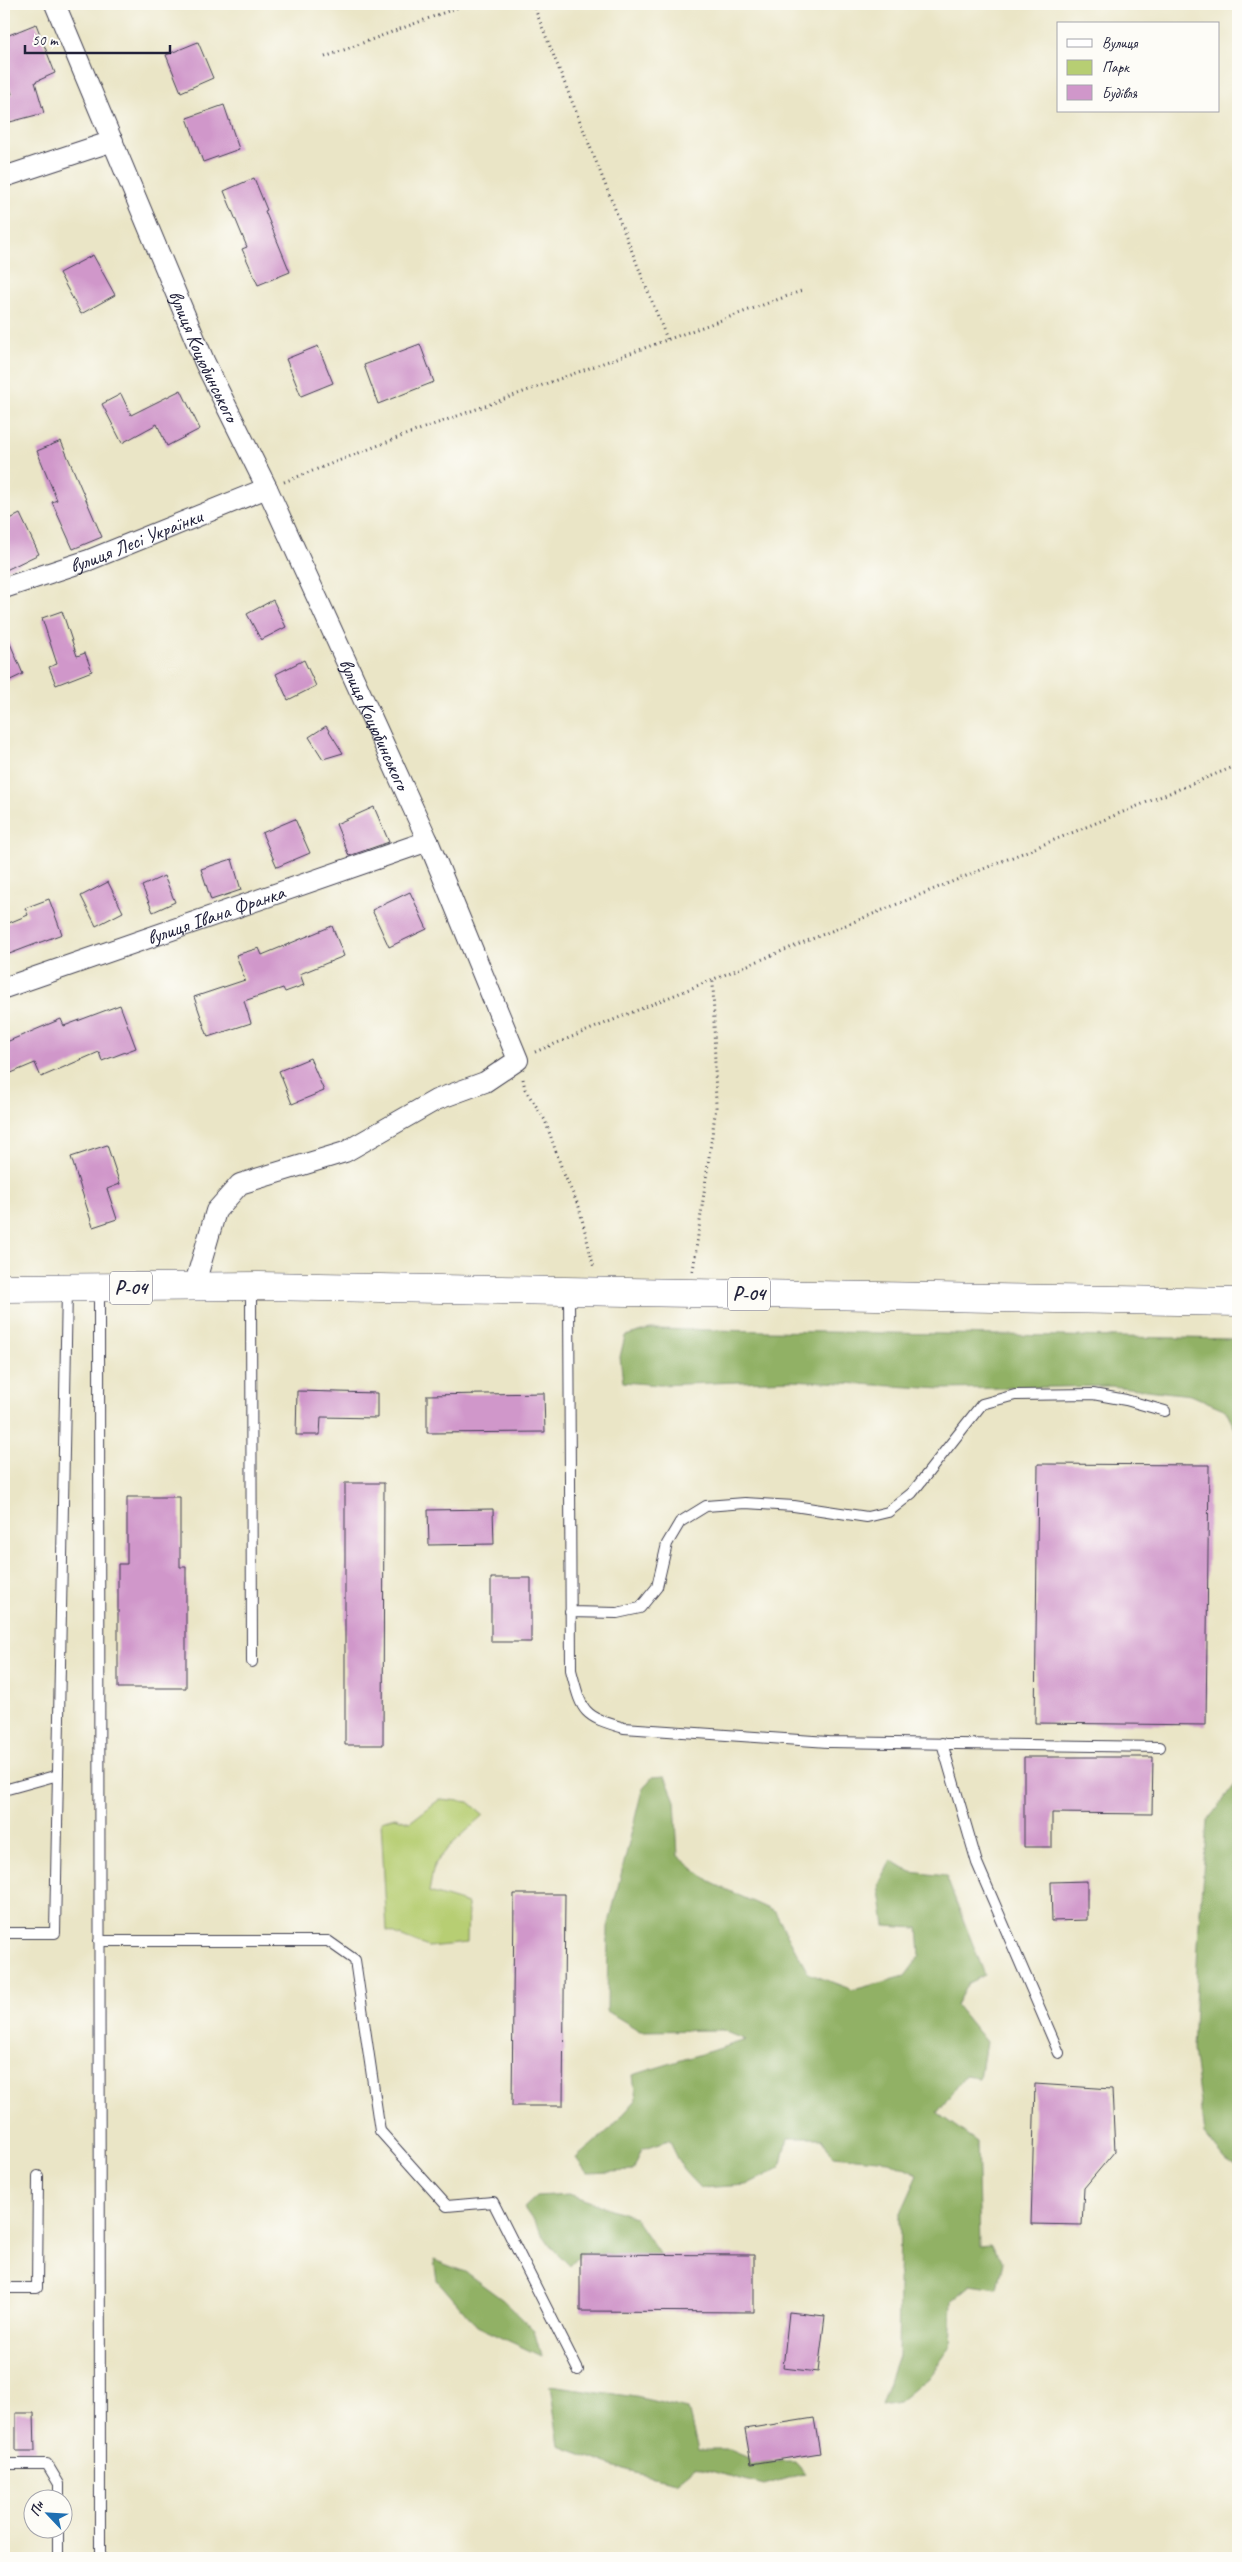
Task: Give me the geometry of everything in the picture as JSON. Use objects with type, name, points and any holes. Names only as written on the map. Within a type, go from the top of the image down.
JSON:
[{"type":"main road","name":"Р-04","points":[[4,1288],[255,1287],[1238,1302]]},
{"type":"street","name":"вулиця Коцюбинського","points":[[55,4],[206,363],[267,488],[428,842],[518,1060]]},
{"type":"street","points":[[4,177],[113,141]]},
{"type":"street","name":"вулиця Лесі Українки","points":[[4,588],[89,560],[267,488]]},
{"type":"street","name":"вулиця Івана Франка","points":[[4,988],[428,842]]},
{"type":"street","points":[[194,1287],[216,1211],[240,1184],[345,1152],[436,1100],[485,1082],[518,1060]]},
{"type":"lane","points":[[252,1662],[255,1287]]},
{"type":"lane","points":[[4,1933],[55,1933],[67,1288]]},
{"type":"lane","points":[[99,1288],[100,2558]]},
{"type":"lane","points":[[569,1292],[571,1670],[581,1705],[597,1720],[624,1728],[828,1742],[1160,1747]]},
{"type":"lane","points":[[570,1612],[617,1613],[640,1608],[657,1587],[667,1544],[680,1522],[706,1506],[745,1503],[794,1506],[867,1517],[888,1512],[912,1493],[982,1404],[1015,1395],[1093,1394],[1166,1410]]},
{"type":"lane","points":[[942,1743],[977,1863],[1059,2053]]},
{"type":"lane","points":[[4,1790],[58,1776]]},
{"type":"lane","points":[[99,1941],[328,1941],[355,1960],[380,2131],[447,2206],[493,2202],[578,2370]]},
{"type":"lane","points":[[4,2288],[37,2288],[38,2176]]},
{"type":"lane","points":[[4,2464],[47,2464],[59,2484],[59,2490]]},
{"type":"lane","points":[[58,2540],[58,2558]]},
{"type":"path","points":[[325,57],[467,4]]},
{"type":"path","points":[[533,4],[666,339]]},
{"type":"path","points":[[267,488],[666,339],[804,290]]},
{"type":"path","points":[[597,1292],[592,1256],[579,1207],[563,1172],[545,1120],[525,1089],[518,1060],[1238,765]]},
{"type":"path","points":[[690,1294],[716,1107],[713,980]]},
{"type":"green space","points":[[650,1329],[1238,1339],[1238,1435],[1226,1410],[1191,1395],[1111,1386],[943,1389],[792,1380],[659,1385],[623,1382],[620,1357],[625,1336]]},
{"type":"green space","points":[[665,1776],[675,1801],[678,1856],[710,1882],[775,1912],[808,1973],[853,1990],[905,1976],[920,1956],[918,1928],[885,1926],[879,1884],[891,1860],[911,1872],[946,1876],[985,1975],[968,1983],[956,2005],[986,2042],[980,2078],[965,2076],[937,2113],[977,2142],[980,2245],[990,2244],[1003,2262],[997,2289],[971,2285],[952,2301],[950,2348],[928,2378],[899,2402],[881,2405],[898,2356],[900,2215],[918,2175],[889,2161],[833,2156],[822,2138],[787,2138],[780,2168],[746,2185],[701,2188],[683,2169],[669,2140],[642,2149],[633,2171],[587,2173],[576,2158],[611,2128],[636,2100],[633,2075],[746,2040],[722,2030],[640,2031],[607,2011],[608,1927],[642,1790],[652,1777]]},
{"type":"green space","points":[[1238,1776],[1238,2168],[1226,2160],[1204,2134],[1193,2049],[1199,1923],[1207,1821],[1237,1782]]},
{"type":"green space","points":[[440,1799],[469,1802],[484,1815],[450,1846],[434,1865],[429,1892],[468,1904],[467,1943],[428,1947],[387,1931],[381,1821],[395,1817],[410,1822]]},
{"type":"green space","points":[[569,2194],[634,2217],[660,2255],[581,2254],[570,2266],[553,2249],[524,2208],[537,2196]]},
{"type":"green space","points":[[434,2260],[465,2272],[503,2300],[534,2330],[541,2356],[477,2326],[437,2280]]},
{"type":"green space","points":[[550,2385],[636,2397],[688,2409],[698,2450],[730,2450],[758,2462],[795,2462],[805,2473],[764,2485],[695,2467],[676,2482],[626,2471],[559,2446]]},
{"type":"building","points":[[36,24],[55,73],[35,82],[44,113],[10,122],[4,99],[4,96],[12,94],[4,73],[4,37]]},
{"type":"building","points":[[198,42],[213,78],[181,92],[166,55]]},
{"type":"building","points":[[224,105],[239,149],[203,162],[187,118]]},
{"type":"building","points":[[254,178],[267,210],[265,211],[290,272],[258,285],[242,249],[247,247],[224,191]]},
{"type":"building","points":[[93,255],[115,295],[81,314],[59,273]]},
{"type":"building","points":[[420,344],[434,382],[378,404],[364,365]]},
{"type":"building","points":[[318,346],[333,383],[301,396],[286,359]]},
{"type":"building","points":[[181,390],[200,429],[167,446],[157,424],[122,443],[102,404],[121,394],[131,415]]},
{"type":"building","points":[[61,441],[102,537],[73,549],[52,502],[57,500],[37,451]]},
{"type":"building","points":[[20,514],[39,554],[4,571],[4,522]]},
{"type":"building","points":[[273,600],[286,627],[261,640],[247,614]]},
{"type":"building","points":[[62,611],[77,656],[85,653],[92,671],[56,685],[49,667],[57,664],[42,618]]},
{"type":"building","points":[[4,629],[23,674],[4,683]]},
{"type":"building","points":[[304,660],[316,686],[288,700],[276,674]]},
{"type":"building","points":[[326,726],[343,753],[323,759],[309,737]]},
{"type":"building","points":[[374,807],[389,842],[349,856],[336,824]]},
{"type":"building","points":[[295,819],[310,853],[277,867],[262,833]]},
{"type":"building","points":[[232,859],[241,890],[211,900],[201,869]]},
{"type":"building","points":[[164,876],[175,902],[153,912],[142,886]]},
{"type":"building","points":[[108,882],[123,912],[96,926],[81,896]]},
{"type":"building","points":[[410,892],[427,929],[389,947],[372,910]]},
{"type":"building","points":[[49,899],[62,934],[4,956],[4,925],[28,915],[25,908]]},
{"type":"building","points":[[332,926],[344,956],[300,974],[304,985],[285,992],[283,988],[244,1001],[251,1023],[208,1037],[194,997],[245,980],[236,955],[259,948],[262,955]]},
{"type":"building","points":[[120,1005],[136,1048],[102,1061],[99,1052],[41,1077],[35,1063],[4,1076],[4,1043],[61,1019],[64,1026]]},
{"type":"building","points":[[310,1058],[324,1091],[292,1104],[279,1071]]},
{"type":"building","points":[[107,1145],[120,1184],[107,1189],[117,1219],[93,1227],[71,1157]]},
{"type":"building","points":[[297,1391],[377,1393],[377,1418],[321,1417],[320,1435],[296,1435]]},
{"type":"building","points":[[544,1393],[545,1432],[427,1433],[427,1395]]},
{"type":"building","points":[[1038,1464],[1209,1465],[1206,1725],[1035,1723]]},
{"type":"building","points":[[345,1483],[384,1483],[383,1745],[345,1745]]},
{"type":"building","points":[[127,1497],[180,1497],[180,1567],[186,1567],[186,1688],[118,1688],[118,1564],[127,1564]]},
{"type":"building","points":[[493,1509],[494,1544],[429,1545],[428,1510]]},
{"type":"building","points":[[491,1578],[531,1578],[531,1642],[491,1642]]},
{"type":"building","points":[[1024,1757],[1153,1757],[1152,1814],[1052,1813],[1052,1847],[1024,1847]]},
{"type":"building","points":[[1087,1881],[1087,1920],[1052,1921],[1051,1882]]},
{"type":"building","points":[[514,1894],[565,1894],[563,2106],[512,2106]]},
{"type":"building","points":[[1035,2084],[1112,2089],[1115,2151],[1084,2188],[1082,2225],[1031,2224]]},
{"type":"building","points":[[580,2254],[754,2255],[754,2312],[580,2311]]},
{"type":"building","points":[[789,2312],[825,2316],[818,2372],[783,2368]]},
{"type":"building","points":[[16,2413],[34,2413],[35,2451],[16,2451]]},
{"type":"building","points":[[814,2418],[820,2453],[751,2464],[745,2429]]}]
